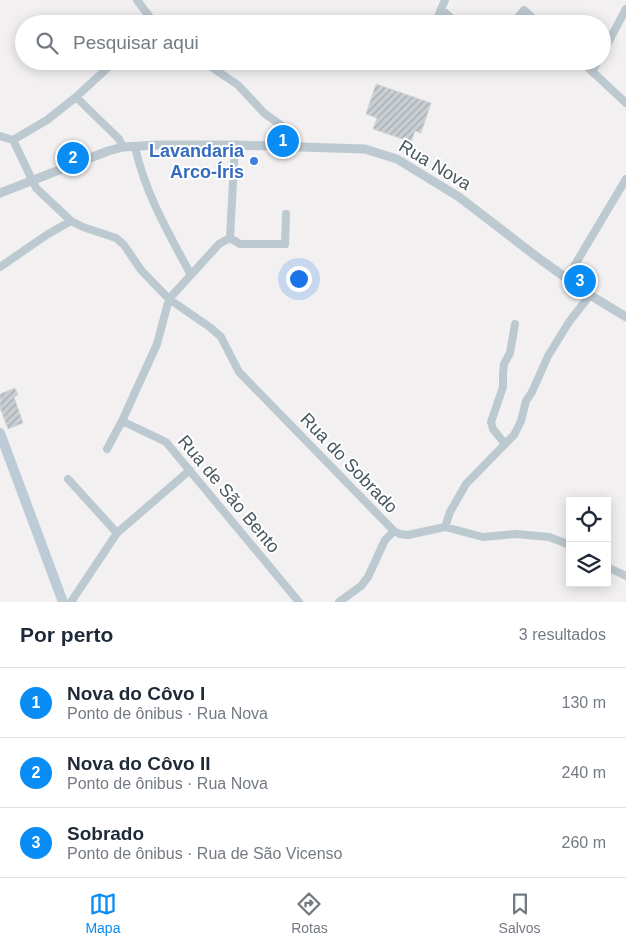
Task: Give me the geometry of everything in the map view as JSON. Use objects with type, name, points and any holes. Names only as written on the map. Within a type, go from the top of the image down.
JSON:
[{"type":"main road","points":[[0,433],[63,602]]},
{"type":"street","points":[[137,0],[147,15]]},
{"type":"street","points":[[439,15],[445,0]]},
{"type":"street","points":[[441,9],[448,15]]},
{"type":"street","points":[[611,37],[626,9]]},
{"type":"street","points":[[520,15],[524,10],[529,15]]},
{"type":"street","points":[[13,140],[47,120],[105,70]]},
{"type":"street","points":[[216,70],[238,85],[264,113],[289,131],[296,147]]},
{"type":"street","points":[[592,72],[626,103]]},
{"type":"street","points":[[76,97],[119,139],[123,147]]},
{"type":"street","points":[[0,136],[13,140],[36,188],[71,221],[48,234],[0,267]]},
{"type":"street","points":[[230,238],[235,145]]},
{"type":"street","name":"Rua Nova","points":[[0,193],[108,151],[123,147],[235,145],[365,149],[397,160],[459,197],[540,260],[590,295],[626,316]]},
{"type":"street","points":[[135,147],[157,212],[192,275]]},
{"type":"street","points":[[567,278],[626,179]]},
{"type":"street","points":[[230,238],[240,244],[285,244],[286,214]]},
{"type":"street","name":"Rua do Sobrado","points":[[71,221],[116,238],[141,270],[169,299],[221,337],[239,372],[394,531],[385,540],[368,577],[361,586],[339,602]]},
{"type":"street","points":[[108,449],[157,344],[169,299],[219,244],[230,238]]},
{"type":"street","points":[[445,527],[450,512],[466,484],[514,435],[521,421],[526,401],[548,356],[569,322],[590,295]]},
{"type":"street","points":[[505,444],[493,429],[491,422],[503,388],[502,373],[510,353],[516,324]]},
{"type":"street","name":"Rua de São Bento","points":[[122,422],[166,442],[299,602]]},
{"type":"street","points":[[71,602],[117,533],[190,470]]},
{"type":"street","points":[[68,479],[117,533]]},
{"type":"street","points":[[394,531],[408,535],[445,527],[483,537],[516,534],[549,537],[566,543]]},
{"type":"street","points":[[611,569],[626,576]]},
{"type":"building","points":[[376,84],[431,103],[421,133],[415,131],[411,142],[373,129],[377,118],[366,114]]},
{"type":"building","points":[[15,388],[18,395],[14,397],[23,423],[8,429],[0,408],[0,394]]},
{"type":"place","name":"Nova do Côvo I","points":[[283,141]]},
{"type":"place","name":"Nova do Côvo II","points":[[73,158]]},
{"type":"place","name":"Lavandaria Arco-Íris","points":[[254,161]]},
{"type":"place","name":"Sobrado","points":[[580,281]]}]
